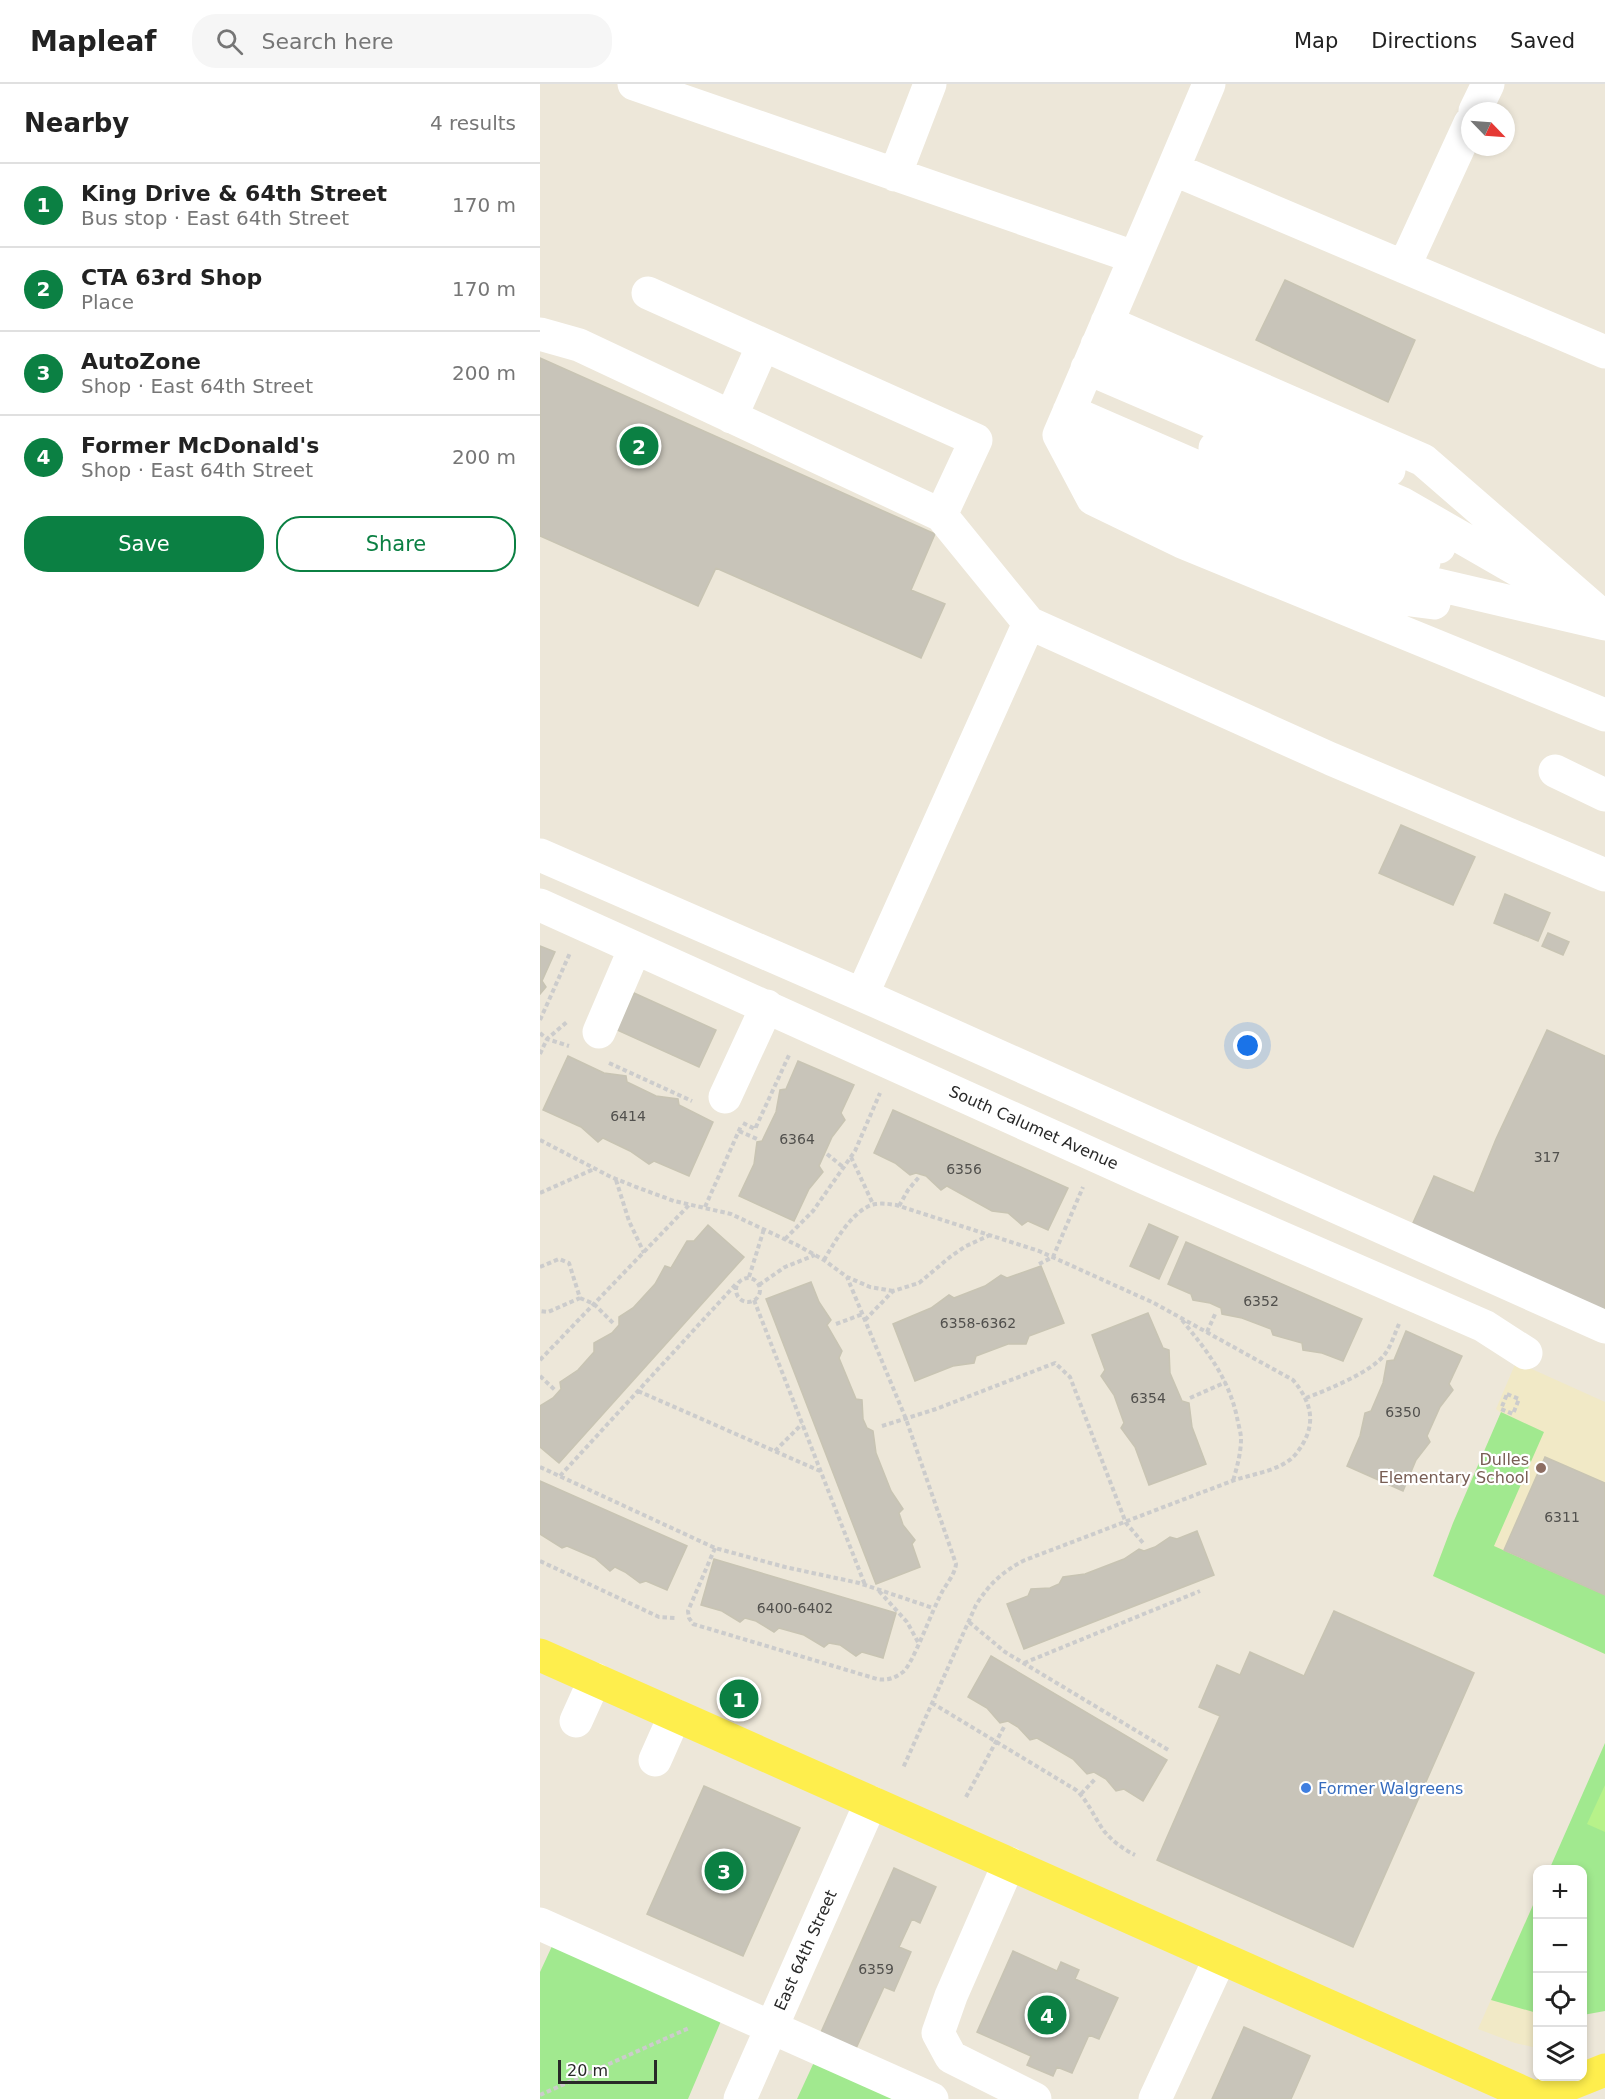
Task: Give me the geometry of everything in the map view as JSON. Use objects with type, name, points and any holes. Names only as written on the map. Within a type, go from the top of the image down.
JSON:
[{"type":"main road","points":[[540,1655],[1536,2098],[1605,2070]]},
{"type":"street","points":[[634,84],[1134,257]]},
{"type":"street","points":[[895,175],[930,84]]},
{"type":"street","points":[[1209,84],[1083,378],[1076,467],[1093,499],[1182,542],[1605,715]]},
{"type":"street","points":[[1479,102],[1488,84]]},
{"type":"street","points":[[1404,267],[1461,143]]},
{"type":"street","points":[[1173,169],[1605,352]]},
{"type":"street","points":[[648,293],[976,440],[941,515]]},
{"type":"street","points":[[540,334],[579,345],[941,515],[1029,623],[1331,759],[1605,875]]},
{"type":"street","points":[[731,417],[764,345]]},
{"type":"street","points":[[1083,378],[1374,570],[1605,621]]},
{"type":"street","points":[[1083,378],[1605,621]]},
{"type":"street","points":[[1083,378],[1415,481],[1605,621]]},
{"type":"street","points":[[1076,467],[1363,594],[1605,621]]},
{"type":"street","points":[[862,995],[1029,623]]},
{"type":"street","points":[[1556,771],[1605,795]]},
{"type":"street","points":[[540,855],[862,995],[1605,1327]]},
{"type":"street","name":"South Calumet Avenue","points":[[540,905],[1147,1179],[1484,1326],[1526,1353]]},
{"type":"street","points":[[583,1033],[635,948]]},
{"type":"street","points":[[713,1101],[767,1006]]},
{"type":"street","points":[[576,1721],[596,1680]]},
{"type":"street","points":[[655,1760],[675,1715]]},
{"type":"street","name":"East 64th Street","points":[[740,2099],[871,1802]]},
{"type":"street","points":[[1009,1863],[951,1996],[938,2033],[951,2057],[1035,2099]]},
{"type":"street","points":[[540,1924],[932,2099]]},
{"type":"street","points":[[1155,2099],[1220,1958]]},
{"type":"path","points":[[540,1020],[573,946]]},
{"type":"path","points":[[540,1033],[547,1039],[558,1041],[583,1033]]},
{"type":"path","points":[[547,1039],[583,1033]]},
{"type":"path","points":[[540,1054],[547,1039]]},
{"type":"path","points":[[705,1207],[742,1123],[755,1129],[794,1044]]},
{"type":"path","points":[[608,1063],[713,1101]]},
{"type":"path","points":[[785,1239],[813,1211],[851,1157],[884,1084]]},
{"type":"path","points":[[739,1131],[758,1139]]},
{"type":"path","points":[[540,1140],[616,1179],[674,1201],[731,1214],[785,1239],[824,1260],[847,1277],[870,1287],[893,1291],[920,1283],[966,1246],[991,1235]]},
{"type":"path","points":[[827,1154],[843,1167]]},
{"type":"path","points":[[851,1157],[873,1204]]},
{"type":"path","points":[[540,1193],[595,1169]]},
{"type":"path","points":[[899,1206],[919,1177]]},
{"type":"path","points":[[616,1179],[629,1221],[644,1252]]},
{"type":"path","points":[[1039,1264],[1053,1257],[1084,1186]]},
{"type":"path","points":[[540,1360],[690,1204]]},
{"type":"path","points":[[824,1260],[837,1238],[854,1217],[873,1204],[899,1206],[991,1235],[1053,1257],[1154,1303],[1287,1376],[1293,1380],[1306,1398],[1310,1419],[1308,1432],[1294,1456],[1283,1464],[1025,1560],[1010,1568],[985,1590],[903,1768]]},
{"type":"path","points":[[748,1277],[764,1229]]},
{"type":"path","points":[[759,1286],[785,1267],[815,1255]]},
{"type":"path","points":[[540,1267],[559,1259],[569,1263],[580,1298]]},
{"type":"path","points":[[560,1476],[736,1284],[748,1277],[754,1279],[759,1286],[760,1294],[754,1300],[746,1302],[739,1299],[735,1292],[736,1284]]},
{"type":"path","points":[[715,1548],[688,1611],[689,1618],[699,1628],[884,1680],[891,1679],[905,1671],[933,1608],[954,1572],[956,1563],[906,1419],[847,1277]]},
{"type":"path","points":[[865,1320],[893,1291]]},
{"type":"path","points":[[540,1311],[548,1312],[580,1298],[594,1304],[614,1324]]},
{"type":"path","points":[[754,1300],[865,1585]]},
{"type":"path","points":[[1207,1332],[1216,1312]]},
{"type":"path","points":[[836,1324],[863,1314]]},
{"type":"path","points":[[1306,1398],[1339,1385],[1385,1355],[1403,1315]]},
{"type":"path","points":[[1179,1318],[1212,1357],[1226,1382],[1235,1408],[1241,1437],[1241,1451],[1233,1481]]},
{"type":"path","points":[[882,1426],[1055,1363],[1070,1377],[1126,1522],[1144,1544]]},
{"type":"path","points":[[540,1376],[556,1391]]},
{"type":"path","points":[[1190,1398],[1226,1382]]},
{"type":"path","points":[[638,1391],[821,1472]]},
{"type":"path","points":[[1507,1394],[1512,1396],[1519,1399],[1513,1414],[1501,1409],[1507,1394]]},
{"type":"path","points":[[775,1452],[802,1424]]},
{"type":"path","points":[[540,1467],[715,1548],[784,1567],[865,1585],[933,1608]]},
{"type":"path","points":[[540,1561],[659,1617],[675,1618]]},
{"type":"path","points":[[877,1589],[907,1622],[918,1643]]},
{"type":"path","points":[[1024,1663],[1200,1591]]},
{"type":"path","points":[[969,1622],[1005,1652],[1170,1751]]},
{"type":"path","points":[[932,1703],[1081,1794],[1104,1831],[1115,1843],[1135,1855]]},
{"type":"path","points":[[966,1797],[1004,1727]]},
{"type":"path","points":[[1081,1794],[1096,1778]]},
{"type":"path","points":[[540,2095],[731,2009]]},
{"type":"shaded area","name":"Dulles Elementary School","points":[[1516,1362],[1605,1402],[1605,1654],[1433,1576],[1453,1523],[1501,1413],[1496,1409]]},
{"type":"shaded area","points":[[1533,1905],[1533,2047],[1478,2029]]},
{"type":"green space","points":[[1501,1412],[1544,1432],[1494,1546],[1605,1595],[1605,1654],[1433,1576],[1453,1523]]},
{"type":"green space","points":[[1605,1743],[1605,2011],[1587,2014],[1587,1865],[1551,1865]]},
{"type":"green space","points":[[1605,1785],[1605,1832],[1587,1824]]},
{"type":"green space","points":[[1533,1905],[1533,2012],[1491,2000]]},
{"type":"green space","points":[[553,1944],[721,2021],[688,2099],[540,2099],[540,1972]]},
{"type":"green space","points":[[815,2060],[899,2099],[797,2099]]},
{"type":"building","points":[[1285,280],[1415,340],[1388,402],[1256,340]]},
{"type":"building","points":[[540,358],[935,534],[911,590],[945,604],[921,658],[716,568],[698,606],[540,536]]},
{"type":"building","points":[[1401,825],[1475,857],[1453,905],[1379,873]]},
{"type":"building","points":[[1505,894],[1550,913],[1538,941],[1494,923]]},
{"type":"building","points":[[1548,933],[1569,942],[1563,955],[1542,946]]},
{"type":"building","points":[[540,946],[555,952],[542,981],[546,987],[540,994]]},
{"type":"building","points":[[634,993],[716,1030],[699,1067],[617,1030]]},
{"type":"building","points":[[1547,1030],[1605,1056],[1605,1310],[1412,1225],[1434,1176],[1474,1193],[1496,1139]]},
{"type":"building","points":[[568,1056],[604,1073],[626,1076],[627,1082],[656,1096],[678,1099],[679,1105],[713,1122],[689,1176],[654,1161],[649,1164],[630,1151],[603,1138],[598,1142],[581,1127],[543,1110]]},
{"type":"building","points":[[798,1061],[854,1085],[841,1113],[845,1120],[832,1137],[819,1166],[823,1172],[809,1189],[794,1221],[739,1196],[754,1164],[757,1142],[762,1141],[776,1112],[780,1090],[786,1089]]},
{"type":"building","points":[[893,1110],[1068,1188],[1048,1230],[1028,1221],[1022,1225],[1008,1213],[992,1211],[947,1186],[941,1190],[926,1176],[916,1173],[910,1175],[895,1163],[874,1153]]},
{"type":"building","points":[[1149,1224],[1178,1237],[1159,1279],[1130,1266]]},
{"type":"building","points":[[708,1225],[744,1257],[559,1463],[540,1447],[540,1406],[553,1398],[561,1389],[560,1382],[578,1370],[594,1352],[594,1343],[612,1333],[619,1325],[619,1317],[633,1308],[655,1284],[665,1266],[671,1268],[687,1241],[694,1241]]},
{"type":"building","points":[[1186,1242],[1362,1319],[1343,1361],[1322,1353],[1303,1350],[1302,1343],[1273,1335],[1271,1329],[1242,1318],[1222,1314],[1221,1308],[1193,1300],[1191,1294],[1168,1284]]},
{"type":"building","points":[[1041,1266],[1064,1323],[1029,1336],[1026,1344],[1008,1344],[976,1356],[974,1363],[953,1366],[915,1381],[893,1324],[931,1308],[949,1295],[954,1298],[985,1286],[1001,1275],[1007,1278]]},
{"type":"building","points":[[811,1282],[819,1302],[831,1320],[827,1325],[842,1351],[839,1358],[856,1399],[862,1400],[863,1419],[867,1428],[873,1431],[876,1453],[891,1491],[903,1509],[899,1513],[903,1525],[915,1540],[912,1544],[920,1567],[876,1584],[766,1299]]},
{"type":"building","points":[[1148,1313],[1163,1348],[1169,1350],[1170,1373],[1182,1401],[1189,1403],[1192,1427],[1206,1464],[1149,1485],[1135,1447],[1121,1428],[1124,1423],[1114,1395],[1101,1376],[1105,1370],[1092,1335]]},
{"type":"building","points":[[1406,1331],[1462,1356],[1449,1384],[1453,1390],[1440,1407],[1427,1436],[1430,1442],[1416,1460],[1403,1491],[1347,1466],[1360,1436],[1365,1413],[1371,1411],[1383,1383],[1387,1361],[1394,1360]]},
{"type":"building","points":[[1545,1457],[1605,1483],[1605,1595],[1504,1550]]},
{"type":"building","points":[[540,1481],[687,1546],[667,1590],[646,1581],[640,1583],[615,1567],[610,1571],[595,1558],[567,1546],[562,1548],[540,1534]]},
{"type":"building","points":[[1197,1531],[1214,1575],[1024,1649],[1007,1604],[1028,1596],[1031,1589],[1050,1588],[1059,1584],[1063,1577],[1085,1574],[1124,1559],[1139,1549],[1144,1551],[1155,1547],[1170,1537],[1177,1539]]},
{"type":"building","points":[[714,1559],[896,1613],[883,1658],[862,1652],[856,1656],[840,1645],[829,1643],[824,1647],[804,1635],[779,1628],[774,1632],[756,1621],[745,1618],[740,1622],[722,1611],[701,1605]]},
{"type":"building","name":"Former Walgreens","points":[[1334,1611],[1474,1673],[1353,1947],[1157,1860],[1220,1716],[1199,1707],[1217,1665],[1240,1675],[1250,1652],[1304,1676]]},
{"type":"building","points":[[991,1656],[1167,1760],[1143,1801],[1124,1789],[1116,1791],[1106,1779],[1094,1772],[1087,1774],[1073,1759],[1037,1738],[1030,1740],[1018,1727],[1008,1721],[1000,1723],[987,1708],[968,1697]]},
{"type":"building","points":[[704,1786],[800,1828],[743,1956],[647,1914]]},
{"type":"building","points":[[894,1868],[936,1887],[920,1923],[912,1919],[899,1947],[911,1952],[894,1991],[884,1987],[853,2055],[818,2039]]},
{"type":"building","points":[[1013,1951],[1057,1971],[1061,1962],[1079,1970],[1075,1979],[1118,1998],[1099,2039],[1089,2035],[1072,2073],[1057,2067],[1053,2076],[1027,2065],[1031,2056],[977,2032]]},
{"type":"building","points":[[1244,2027],[1310,2056],[1291,2099],[1212,2099]]},
{"type":"place","name":"CTA 63rd Shop","points":[[639,446]]},
{"type":"place","name":"Dulles Elementary School","points":[[1541,1468]]},
{"type":"place","name":"King Drive & 64th Street","points":[[739,1699]]},
{"type":"place","name":"Former Walgreens","points":[[1306,1788]]},
{"type":"place","name":"AutoZone","points":[[724,1871]]},
{"type":"place","name":"Former McDonald's","points":[[1047,2015]]}]
